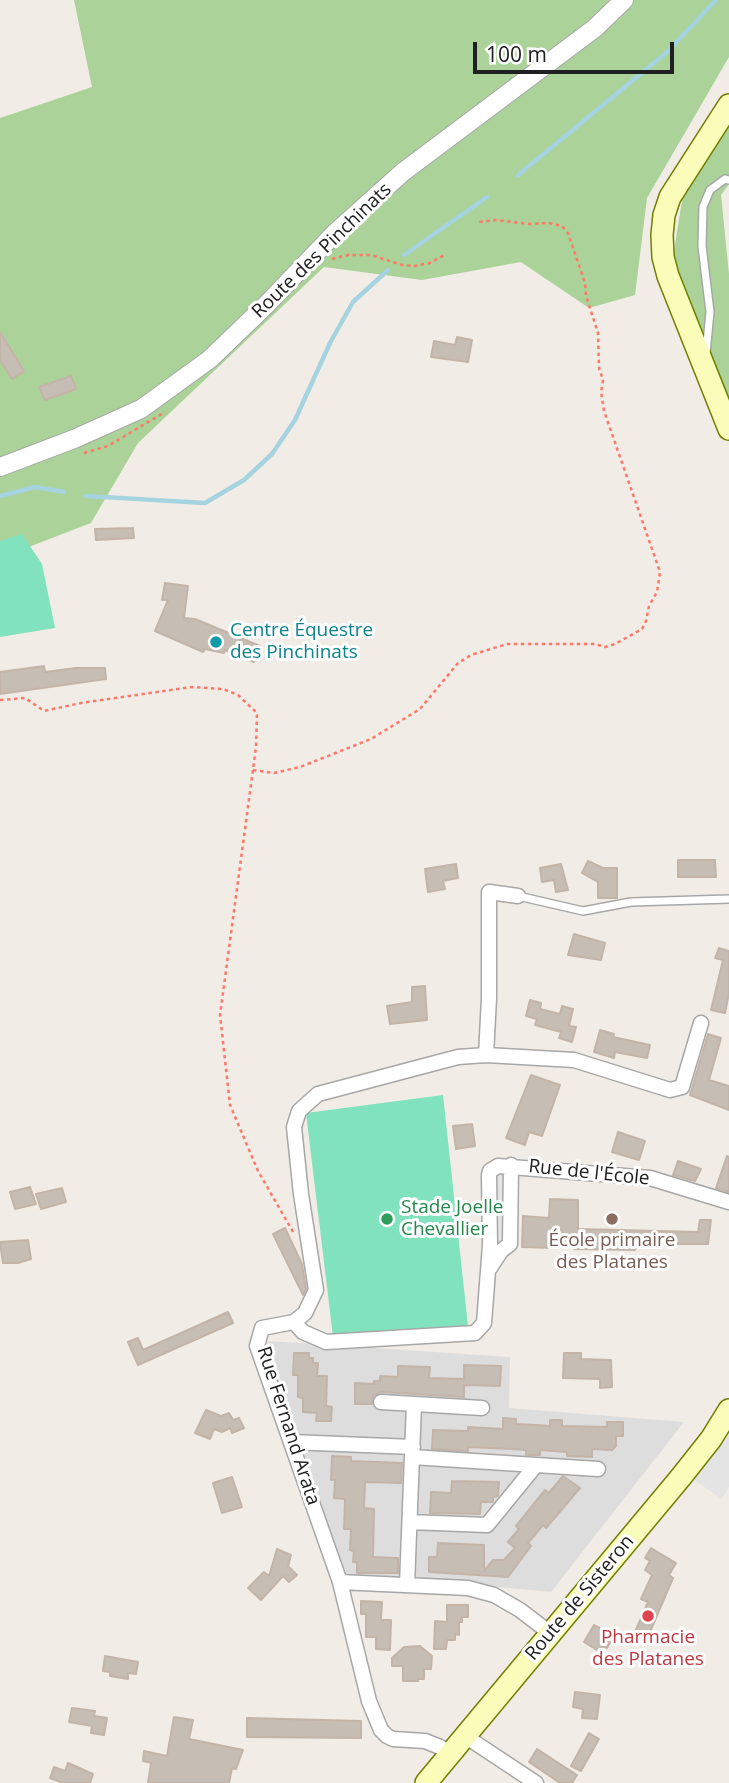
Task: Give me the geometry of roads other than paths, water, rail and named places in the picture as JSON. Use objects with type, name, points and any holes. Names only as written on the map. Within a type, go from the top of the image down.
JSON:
[{"type":"main road","points":[[729,105],[670,197],[663,225],[663,257],[668,276],[729,429]]},
{"type":"main road","name":"Route de Sisteron","points":[[426,1783],[684,1473],[711,1439],[729,1410]]},
{"type":"street","name":"Route des Pinchinats","points":[[0,467],[74,439],[141,409],[210,359],[335,233],[403,172],[595,28],[624,0]]},
{"type":"street","points":[[486,1055],[489,892],[518,896]]},
{"type":"street","points":[[511,1165],[510,1244],[501,1251],[487,1272],[484,1323],[475,1333],[326,1342],[303,1332],[294,1322],[305,1313],[316,1290],[294,1127],[299,1111],[318,1094],[458,1057],[486,1055],[574,1060],[670,1090],[682,1087],[701,1023]]},
{"type":"street","name":"Rue de l'École","points":[[487,1272],[490,1245],[490,1171],[498,1166],[650,1178],[729,1202]]},
{"type":"street","name":"Rue Fernand Arata","points":[[294,1322],[262,1328],[257,1346],[340,1582],[369,1701],[381,1730],[393,1739],[425,1741],[450,1754]]},
{"type":"street","points":[[381,1402],[482,1408]]},
{"type":"street","points":[[407,1585],[414,1404]]},
{"type":"street","points":[[291,1442],[598,1469]]},
{"type":"street","points":[[410,1521],[487,1525],[536,1465]]},
{"type":"street","points":[[340,1582],[468,1588],[494,1595],[520,1610],[550,1633]]},
{"type":"street","points":[[465,1736],[536,1783]]},
{"type":"lane","points":[[704,369],[710,312],[702,246],[703,207],[710,190],[725,179],[729,180]]},
{"type":"lane","points":[[518,896],[583,911],[631,902],[729,899]]},
{"type":"waterway","points":[[518,175],[666,53],[716,0]]},
{"type":"waterway","points":[[404,255],[487,197]]},
{"type":"waterway","points":[[86,496],[205,503],[244,480],[272,454],[295,420],[330,343],[353,302],[388,270]]},
{"type":"waterway","points":[[0,496],[35,487],[64,492]]},
{"type":"place","name":"Centre Équestre des Pinchinats","points":[[216,642]]},
{"type":"place","name":"Stade Joelle Chevallier","points":[[387,1219]]},
{"type":"place","name":"École primaire des Platanes","points":[[612,1219]]},
{"type":"place","name":"Pharmacie des Platanes","points":[[648,1616]]}]
